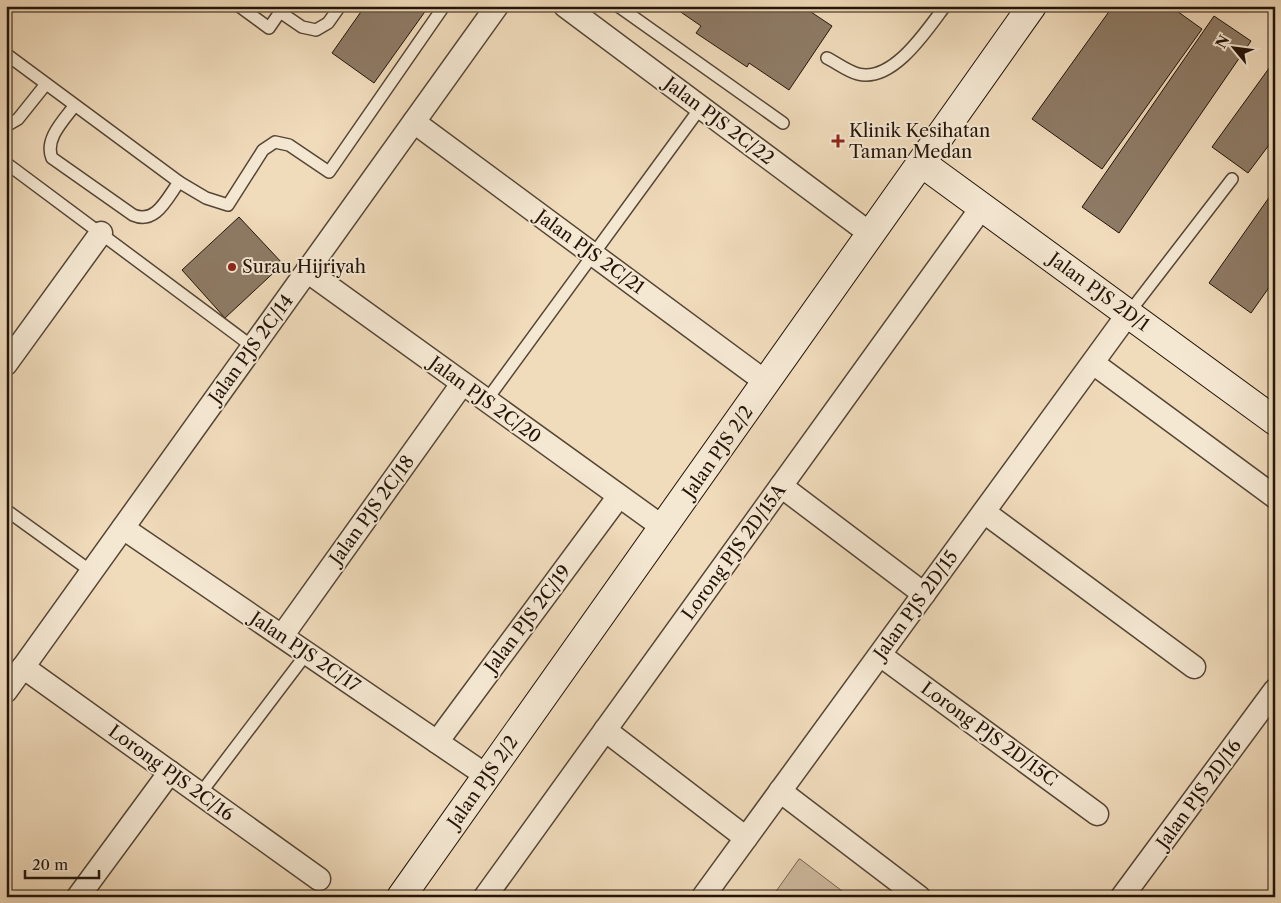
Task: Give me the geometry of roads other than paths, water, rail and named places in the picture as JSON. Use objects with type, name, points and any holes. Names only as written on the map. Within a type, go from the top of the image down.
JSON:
[{"type":"street","name":"Jalan PJS 2C/14","points":[[6,691],[497,6]]},
{"type":"street","name":"Jalan PJS 2C/22","points":[[566,6],[872,235]]},
{"type":"street","name":"Jalan PJS 2/2","points":[[401,897],[923,164],[1032,6]]},
{"type":"street","name":"Jalan PJS 2C/21","points":[[414,122],[767,383]]},
{"type":"street","name":"Jalan PJS 2D/1","points":[[923,164],[1275,421]]},
{"type":"street","name":"Lorong PJS 2D/15A","points":[[485,897],[982,207]]},
{"type":"street","points":[[6,364],[101,233]]},
{"type":"street","name":"Jalan PJS 2C/20","points":[[307,271],[664,528]]},
{"type":"street","name":"Jalan PJS 2D/15","points":[[703,897],[1128,314]]},
{"type":"street","points":[[1093,363],[1275,497]]},
{"type":"street","name":"Jalan PJS 2C/18","points":[[282,636],[462,384]]},
{"type":"street","points":[[781,486],[924,594]]},
{"type":"street","name":"Jalan PJS 2C/19","points":[[437,742],[619,496]]},
{"type":"street","points":[[984,512],[1194,667]]},
{"type":"street","name":"Jalan PJS 2C/17","points":[[124,528],[487,776]]},
{"type":"street","name":"Lorong PJS 2D/15C","points":[[880,655],[1097,814]]},
{"type":"street","name":"Lorong PJS 2C/16","points":[[24,667],[318,879]]},
{"type":"street","name":"Jalan PJS 2D/16","points":[[1122,897],[1275,690]]},
{"type":"street","points":[[606,730],[746,838]]},
{"type":"street","points":[[78,897],[170,772]]},
{"type":"street","points":[[780,791],[919,897]]},
{"type":"lane","points":[[239,6],[269,28],[282,9],[302,27],[316,30],[328,23],[340,6]]},
{"type":"lane","points":[[6,54],[179,182],[206,198],[228,206],[263,150],[275,142],[289,145],[329,172],[444,6]]},
{"type":"lane","points":[[618,6],[782,123]]},
{"type":"lane","points":[[827,58],[859,74],[871,74],[881,71],[892,66],[917,44],[945,6]]},
{"type":"lane","points":[[6,126],[18,119],[46,84]]},
{"type":"lane","points":[[74,105],[49,145],[52,158],[57,163],[140,218],[154,216],[179,182]]},
{"type":"lane","points":[[486,401],[701,107]]},
{"type":"lane","points":[[6,163],[253,347]]},
{"type":"lane","points":[[1128,314],[1232,180]]},
{"type":"lane","points":[[6,510],[92,572]]},
{"type":"lane","points":[[200,794],[308,653]]},
{"type":"place","name":"Klinik Kesihatan Taman Medan","points":[[838,141]]},
{"type":"place","name":"Surau Hijriyah","points":[[232,267]]}]
